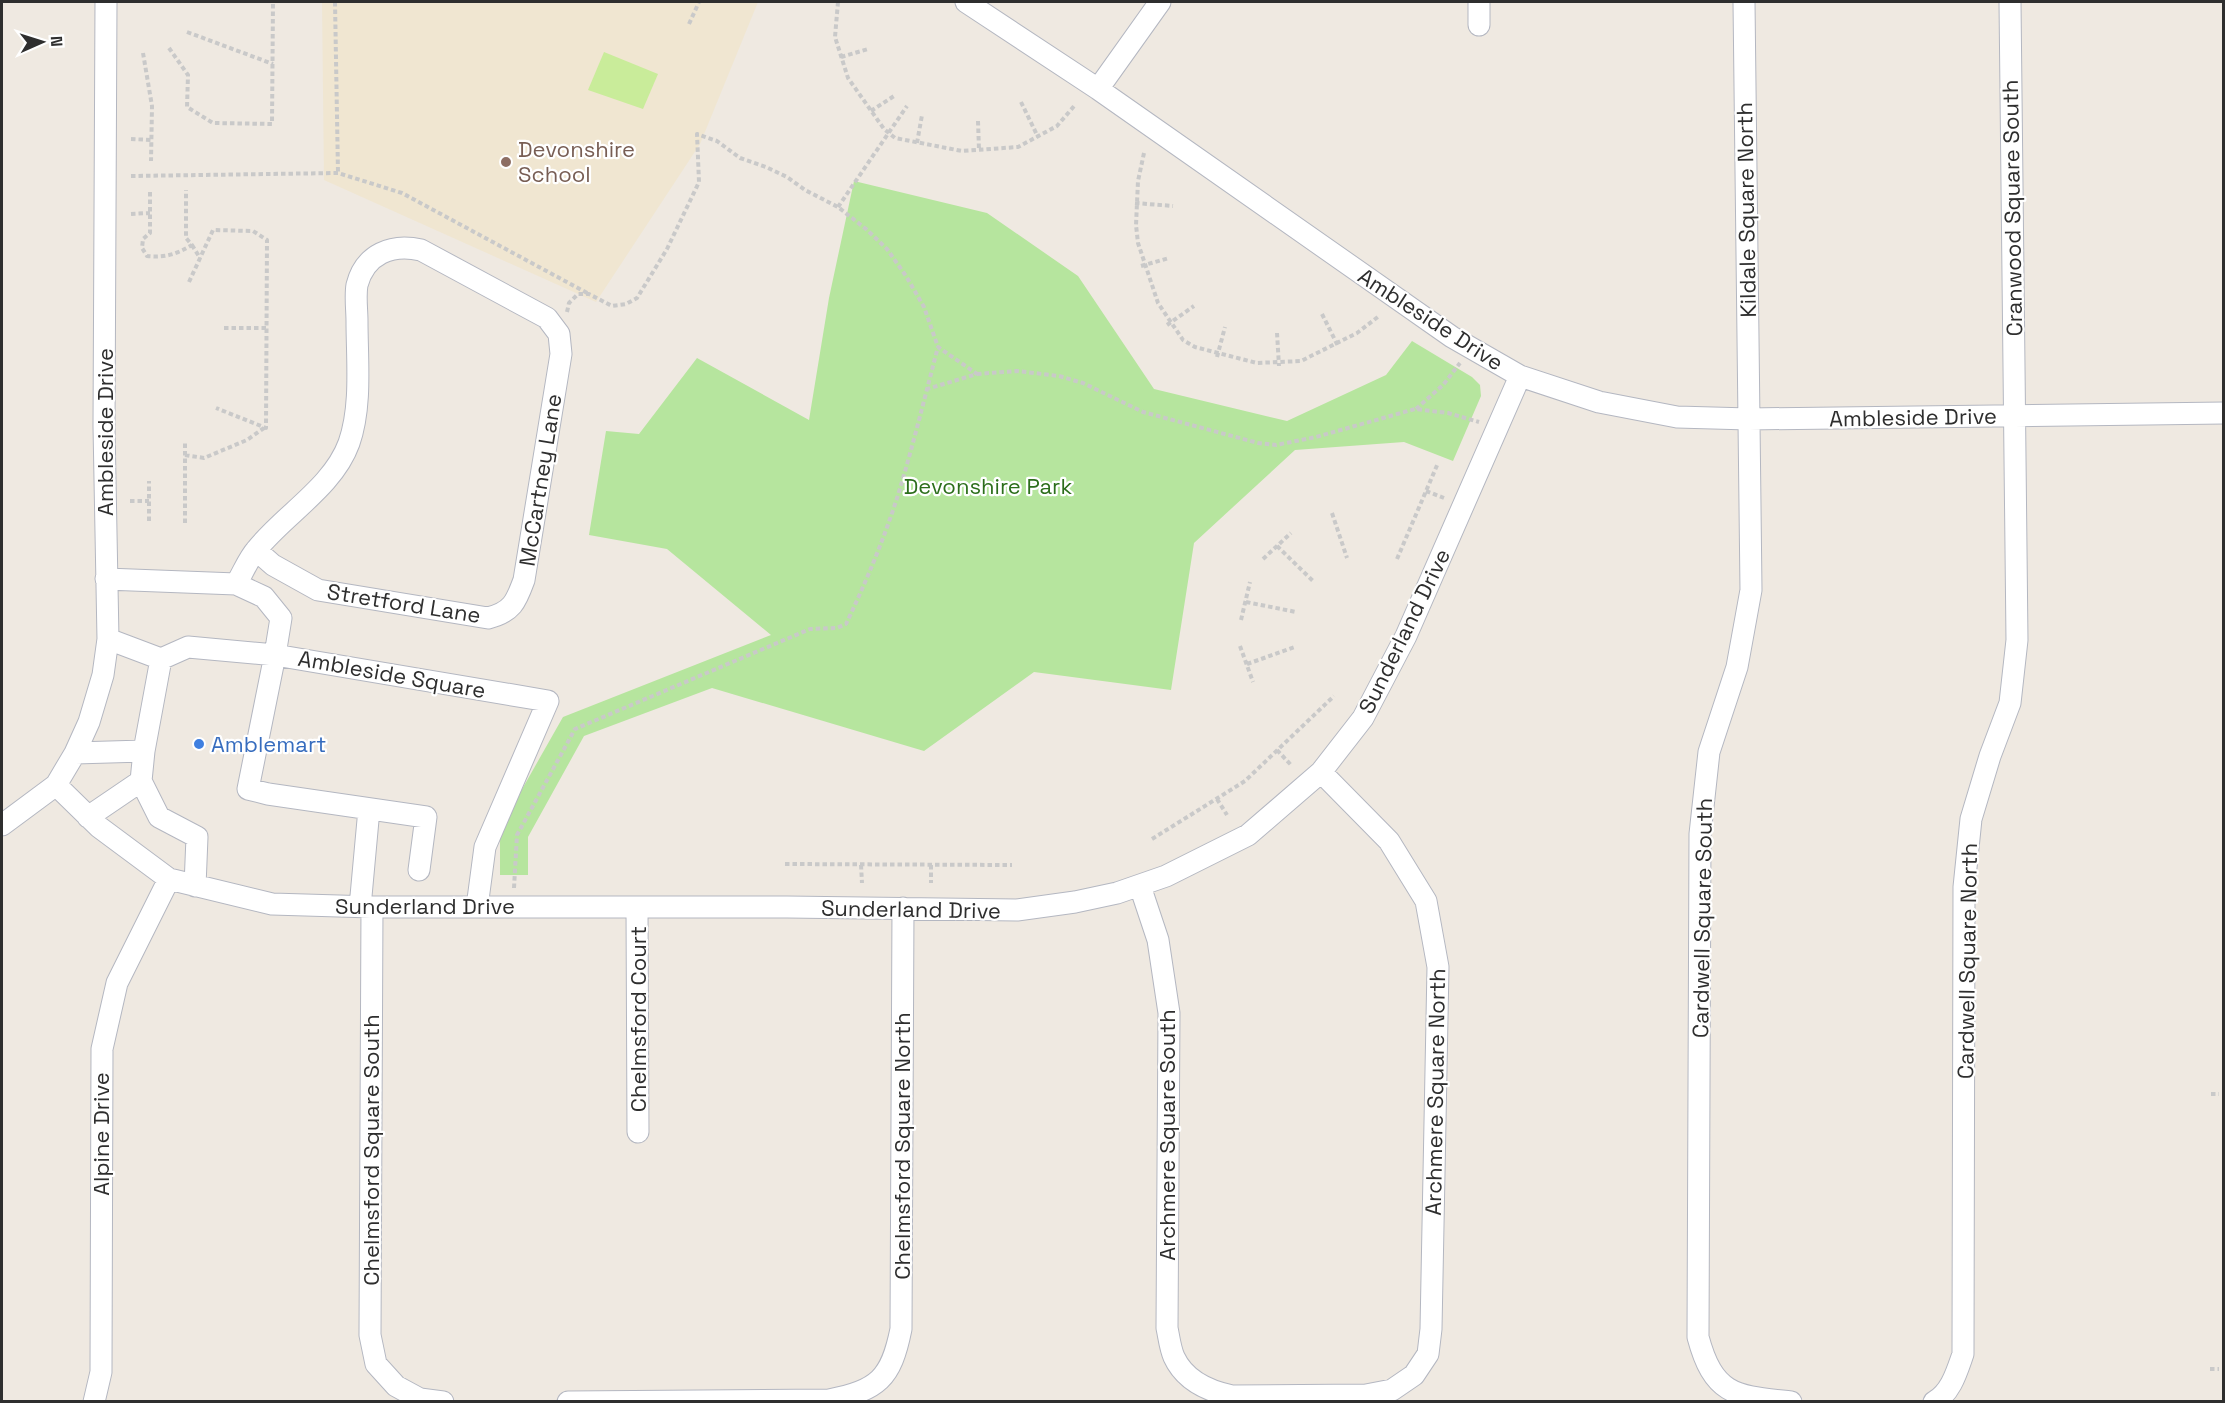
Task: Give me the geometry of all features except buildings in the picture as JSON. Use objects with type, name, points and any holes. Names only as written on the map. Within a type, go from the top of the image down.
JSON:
[{"type":"street","name":"Ambleside Drive","points":[[2,825],[56,785],[75,753],[89,722],[103,675],[108,639],[106,579],[106,2]]},
{"type":"street","name":"Ambleside Drive","points":[[966,2],[1098,89],[1442,330],[1520,376],[1599,402],[1677,417],[1749,419],[2223,413]]},
{"type":"street","points":[[1098,89],[1160,2]]},
{"type":"street","points":[[1479,2],[1479,26]]},
{"type":"street","name":"Kildale Square North","points":[[1744,2],[1749,419]]},
{"type":"street","name":"Cranwood Square South","points":[[2010,2],[2015,415]]},
{"type":"street","name":"McCartney Lane","points":[[256,550],[331,474],[349,444],[356,410],[357,286],[369,262],[392,248],[406,246],[421,250],[547,318],[559,334],[561,354],[524,579],[513,604]]},
{"type":"street","name":"Sunderland Drive","points":[[56,785],[88,818],[169,879],[272,904],[366,907],[1017,910],[1075,902],[1140,886],[1166,876],[1248,835],[1321,772],[1363,718],[1406,636],[1520,376]]},
{"type":"street","name":"Cardwell Square North","points":[[1936,1400],[1954,1378],[1963,1354],[1964,887],[1971,819],[2010,703],[2016,651],[2015,415]]},
{"type":"street","name":"Cardwell Square South","points":[[1749,419],[1751,590],[1737,667],[1709,752],[1700,834],[1698,1337],[1704,1361],[1719,1381],[1733,1392],[1791,1401]]},
{"type":"street","points":[[236,584],[256,550]]},
{"type":"street","name":"Stretford Lane","points":[[256,550],[273,565],[318,590],[488,618],[506,611],[513,604]]},
{"type":"street","points":[[106,579],[236,584],[264,597],[281,618],[275,655],[188,647],[161,659],[108,639]]},
{"type":"street","name":"Ambleside Square","points":[[419,870],[426,818],[248,789],[275,655],[548,701],[485,847],[477,907]]},
{"type":"street","points":[[161,659],[144,751],[141,781],[159,817],[197,837],[195,886]]},
{"type":"street","points":[[75,753],[144,751]]},
{"type":"street","name":"Archmere Square North","points":[[1192,1380],[1211,1392],[1232,1396],[1366,1395],[1392,1390],[1414,1375],[1428,1354],[1431,1329],[1438,967],[1426,901],[1389,841],[1321,772]]},
{"type":"street","points":[[88,818],[141,781]]},
{"type":"street","points":[[366,907],[369,809]]},
{"type":"street","name":"Alpine Drive","points":[[94,1401],[101,1372],[102,1049],[117,983],[169,879]]},
{"type":"street","name":"Archmere Square South","points":[[1140,886],[1158,940],[1169,1013],[1167,1328],[1174,1357],[1192,1380]]},
{"type":"street","name":"Chelmsford Square South","points":[[366,907],[370,1335],[376,1364],[396,1386],[420,1399],[443,1401]]},
{"type":"street","name":"Chelmsford Court","points":[[637,907],[638,1132]]},
{"type":"street","name":"Chelmsford Square North","points":[[568,1401],[829,1400],[857,1394],[881,1380],[896,1357],[901,1329],[903,908]]},
{"type":"path","points":[[169,48],[188,75],[187,107],[213,123],[272,124],[273,2]]},
{"type":"path","points":[[335,2],[338,173]]},
{"type":"path","points":[[690,24],[699,2]]},
{"type":"path","points":[[838,2],[835,37],[848,78],[871,111],[895,138],[962,151],[1018,147],[1057,126],[1075,105]]},
{"type":"path","points":[[188,32],[273,64]]},
{"type":"path","points":[[841,57],[868,49]]},
{"type":"path","points":[[143,53],[152,106],[151,161]]},
{"type":"path","points":[[871,111],[894,96]]},
{"type":"path","points":[[1021,102],[1038,137]]},
{"type":"path","points":[[838,207],[907,106]]},
{"type":"path","points":[[917,143],[922,115]]},
{"type":"path","points":[[978,122],[979,150]]},
{"type":"path","points":[[131,176],[338,173],[402,193],[612,306],[626,304],[637,298],[667,249],[699,182],[697,134],[717,141],[740,158],[787,177],[805,190],[838,207],[887,249],[924,307],[938,347],[897,496],[867,580],[846,624],[837,628],[810,629],[575,729],[517,835],[513,907]]},
{"type":"path","points":[[131,139],[152,140]]},
{"type":"path","points":[[1144,153],[1136,203],[1137,234],[1143,266],[1158,303],[1169,323],[1183,340],[1217,355],[1257,363],[1278,364],[1301,361],[1337,345],[1379,316]]},
{"type":"path","points":[[186,190],[186,238],[200,258]]},
{"type":"path","points":[[150,192],[150,233],[143,239],[142,248],[147,256],[171,256],[192,245]]},
{"type":"path","points":[[1136,203],[1173,206]]},
{"type":"path","points":[[131,213],[150,213]]},
{"type":"path","points":[[189,282],[213,230],[253,231],[267,240],[265,428]]},
{"type":"path","points":[[1143,266],[1169,258]]},
{"type":"path","points":[[567,313],[569,303],[578,294],[590,294]]},
{"type":"path","points":[[1169,323],[1194,306]]},
{"type":"path","points":[[1322,314],[1337,345]]},
{"type":"path","points":[[1217,355],[1225,327]]},
{"type":"path","points":[[224,328],[267,328]]},
{"type":"path","points":[[1277,333],[1278,364]]},
{"type":"path","points":[[1415,410],[1443,386],[1468,346]]},
{"type":"path","points":[[938,347],[976,374]]},
{"type":"path","points":[[927,389],[976,374],[1017,371],[1059,376],[1083,382],[1143,412],[1258,443],[1276,445],[1316,437],[1415,410],[1461,416],[1496,430]]},
{"type":"path","points":[[216,408],[265,428]]},
{"type":"path","points":[[185,455],[204,458],[247,440],[265,428]]},
{"type":"path","points":[[185,443],[185,523]]},
{"type":"path","points":[[1397,559],[1438,463]]},
{"type":"path","points":[[149,481],[149,521]]},
{"type":"path","points":[[1426,491],[1444,498]]},
{"type":"path","points":[[130,501],[149,501]]},
{"type":"path","points":[[1332,513],[1347,558]]},
{"type":"path","points":[[1263,559],[1291,533]]},
{"type":"path","points":[[1277,546],[1313,582]]},
{"type":"path","points":[[1241,620],[1250,582]]},
{"type":"path","points":[[1245,602],[1296,612]]},
{"type":"path","points":[[1240,646],[1253,681]]},
{"type":"path","points":[[1247,664],[1295,647]]},
{"type":"path","points":[[1152,839],[1245,781],[1334,696]]},
{"type":"path","points":[[1277,750],[1291,765]]},
{"type":"path","points":[[1217,799],[1227,815]]},
{"type":"path","points":[[785,864],[1012,865]]},
{"type":"path","points":[[861,865],[862,883]]},
{"type":"path","points":[[930,865],[932,883]]},
{"type":"path","points":[[2211,1094],[2219,1094]]},
{"type":"path","points":[[2210,1369],[2219,1369]]},
{"type":"shaded area","name":"Devonshire School","points":[[322,2],[758,2],[700,144],[596,302],[324,180]]},
{"type":"green space","points":[[604,52],[658,74],[643,109],[588,90]]},
{"type":"green space","name":"Devonshire Park","points":[[854,181],[987,213],[1078,276],[1154,389],[1287,421],[1386,375],[1412,341],[1472,377],[1480,385],[1481,396],[1453,461],[1404,442],[1295,450],[1194,543],[1171,690],[1034,672],[924,751],[712,688],[584,736],[528,837],[528,875],[500,875],[500,828],[563,717],[771,635],[667,549],[589,535],[606,431],[639,434],[697,358],[809,420],[829,298]]},
{"type":"place","name":"Devonshire School","points":[[506,162]]},
{"type":"place","name":"Amblemart","points":[[199,744]]}]
